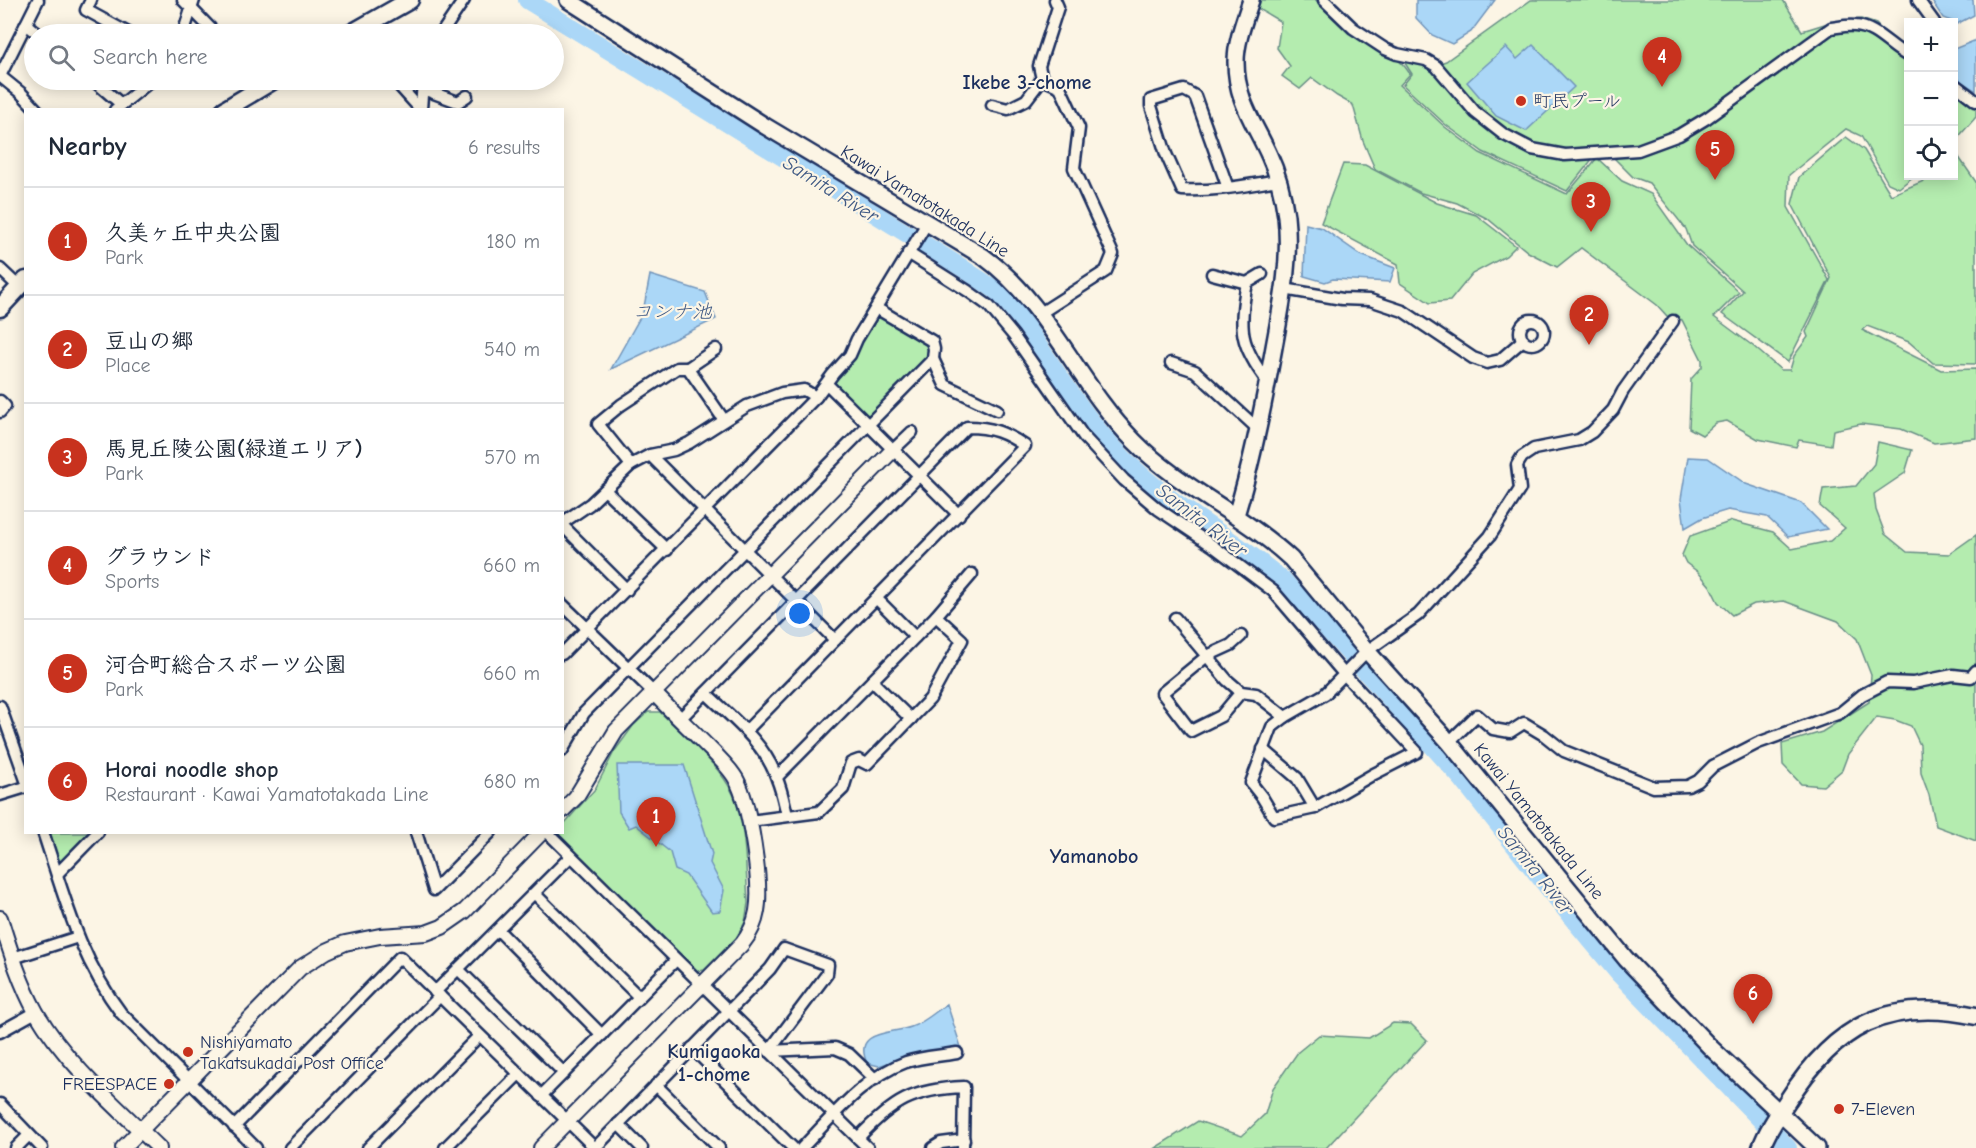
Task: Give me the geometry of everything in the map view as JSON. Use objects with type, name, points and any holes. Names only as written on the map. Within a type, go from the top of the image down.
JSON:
[{"type":"main road","points":[[369,24],[410,0]]},
{"type":"main road","name":"Kawai Yamatotakada Line","points":[[568,0],[765,126],[984,257],[1004,273],[1030,301],[1113,418],[1133,440],[1161,466],[1236,515],[1291,559],[1367,651],[1449,742],[1626,959],[1777,1117],[1817,1148]]},
{"type":"main road","points":[[1236,515],[1268,382],[1288,264],[1286,214],[1279,180],[1243,104],[1237,81],[1236,59],[1251,0]]},
{"type":"main road","points":[[226,108],[245,90]]},
{"type":"main road","points":[[0,308],[22,283]]},
{"type":"main road","points":[[1761,1146],[1777,1117],[1815,1062],[1831,1045],[1864,1024],[1887,1015],[1914,1010],[1957,1011],[1976,1016]]},
{"type":"street","points":[[26,24],[38,0]]},
{"type":"street","points":[[91,0],[86,10],[112,24]]},
{"type":"street","points":[[448,24],[464,0]]},
{"type":"street","points":[[1042,79],[1039,66],[1058,7],[1055,0]]},
{"type":"street","points":[[1324,0],[1353,28],[1385,49],[1396,54],[1426,60],[1436,66],[1475,112],[1503,134],[1532,149],[1565,155],[1638,150],[1679,135],[1707,118],[1831,28],[1856,26],[1873,31],[1904,54]]},
{"type":"street","points":[[1918,0],[1931,18]]},
{"type":"street","points":[[185,24],[189,3]]},
{"type":"street","points":[[189,3],[207,24]]},
{"type":"street","points":[[24,28],[0,76],[35,108]]},
{"type":"street","points":[[992,105],[1008,109],[1026,100],[1042,79]]},
{"type":"street","points":[[1039,314],[1106,271],[1113,254],[1074,168],[1079,128],[1060,87],[1042,79]]},
{"type":"street","points":[[1958,88],[1976,101]]},
{"type":"street","points":[[102,90],[118,107],[139,90]]},
{"type":"street","points":[[403,90],[419,108]]},
{"type":"street","points":[[421,108],[423,90]]},
{"type":"street","points":[[435,90],[458,102],[467,96]]},
{"type":"street","points":[[1228,188],[1195,96],[1184,90],[1151,100],[1166,154],[1182,190],[1200,191],[1228,188],[1279,180]]},
{"type":"street","points":[[564,652],[816,398],[850,355],[857,339],[927,223]]},
{"type":"street","points":[[908,254],[989,306],[1013,335],[1084,437],[1124,480],[1158,509],[1213,546],[1273,591],[1344,674],[1417,752],[1372,774],[1316,808],[1274,817],[1263,797],[1251,783],[1272,727],[1325,694],[1344,674],[1367,651],[1418,615],[1490,536],[1520,489],[1517,465],[1522,456],[1534,449],[1579,440],[1592,432],[1613,410],[1623,391],[1673,321]]},
{"type":"street","points":[[0,269],[22,283]]},
{"type":"street","points":[[1212,274],[1247,283],[1262,274]]},
{"type":"street","points":[[1247,283],[1241,312],[1243,340],[1255,366],[1268,382]]},
{"type":"street","points":[[1284,288],[1342,299],[1370,300],[1403,311],[1473,358],[1487,363],[1500,360],[1523,340]]},
{"type":"street","points":[[876,308],[932,340],[933,359],[945,385],[997,410]]},
{"type":"street","points":[[632,465],[598,423],[677,368],[688,368],[716,349]]},
{"type":"street","points":[[564,748],[584,713],[933,359]]},
{"type":"street","points":[[1171,363],[1195,372],[1258,429]]},
{"type":"street","points":[[688,368],[724,420]]},
{"type":"street","points":[[827,384],[958,515]]},
{"type":"street","points":[[564,523],[590,504],[632,465],[650,455],[674,450],[747,406],[782,393],[804,390],[816,398]]},
{"type":"street","points":[[0,401],[5,406],[0,412]]},
{"type":"street","points":[[680,719],[967,427],[984,427],[1008,434],[1025,446],[747,732]]},
{"type":"street","points":[[564,809],[576,797],[616,731],[912,432]]},
{"type":"street","points":[[650,455],[835,640]]},
{"type":"street","points":[[605,490],[667,550]]},
{"type":"street","points":[[564,526],[627,590]]},
{"type":"street","points":[[777,777],[936,616],[972,574]]},
{"type":"street","points":[[876,598],[915,637]]},
{"type":"street","points":[[541,1148],[742,944],[755,921],[758,896],[750,821],[745,797],[736,779],[725,764],[564,605]]},
{"type":"street","points":[[750,821],[819,812],[843,789],[851,763],[859,760],[867,764],[930,699],[962,640],[936,616]]},
{"type":"street","points":[[1175,618],[1227,680],[1241,692],[1256,694],[1285,717]]},
{"type":"street","points":[[1241,636],[1231,645],[1208,656],[1162,693],[1191,731],[1221,716],[1241,692]]},
{"type":"street","points":[[1449,742],[1477,715],[1493,729],[1510,732],[1524,723],[1564,751],[1654,788],[1688,786],[1698,781],[1713,766],[1758,743],[1840,713],[1862,695],[1887,682],[1913,682],[1953,675],[1971,677],[1976,671]]},
{"type":"street","points":[[872,681],[911,719]]},
{"type":"street","points":[[706,693],[747,732],[763,752],[777,777],[787,815]]},
{"type":"street","points":[[0,706],[24,774]]},
{"type":"street","points":[[1263,749],[1297,778],[1316,808]]},
{"type":"street","points":[[0,795],[24,788]]},
{"type":"street","points":[[44,834],[78,937],[94,974],[111,1000],[256,1148]]},
{"type":"street","points":[[57,874],[96,834]]},
{"type":"street","points":[[417,834],[434,890],[488,834]]},
{"type":"street","points":[[123,1148],[300,968],[345,943],[380,936],[426,933],[450,923],[540,834]]},
{"type":"street","points":[[549,834],[868,1148]]},
{"type":"street","points":[[290,1148],[571,856]]},
{"type":"street","points":[[535,894],[639,997]]},
{"type":"street","points":[[0,918],[13,958],[36,1012],[67,1056],[159,1148]]},
{"type":"street","points":[[499,931],[602,1035]]},
{"type":"street","points":[[13,958],[78,937]]},
{"type":"street","points":[[234,1127],[400,957],[594,1148],[770,969],[784,949],[828,964],[827,974],[769,1051]]},
{"type":"street","points":[[541,1096],[676,960]]},
{"type":"street","points":[[459,970],[564,1073]]},
{"type":"street","points":[[0,1032],[36,1012]]},
{"type":"street","points":[[368,1148],[480,1036]]},
{"type":"street","points":[[692,1048],[793,1148]]},
{"type":"street","points":[[769,1051],[835,1048],[849,1054],[875,1079]]},
{"type":"street","points":[[802,1148],[860,1090],[875,1079],[906,1062],[957,1053]]},
{"type":"street","points":[[445,1148],[519,1074]]},
{"type":"street","points":[[656,1085],[719,1148]]},
{"type":"street","points":[[858,1138],[878,1116],[912,1095],[937,1088],[964,1087],[963,1144],[941,1143],[933,1148]]},
{"type":"street","points":[[0,1104],[42,1148]]},
{"type":"street","points":[[618,1124],[642,1148]]},
{"type":"street","points":[[16,1148],[29,1136]]},
{"type":"green space","points":[[1256,0],[1316,0],[1362,41],[1402,64],[1410,74],[1400,85],[1445,127],[1480,153],[1567,194],[1597,158],[1622,181],[1651,194],[1687,245],[1739,292],[1714,317],[1781,370],[1790,370],[1794,356],[1808,337],[1806,332],[1831,278],[1792,204],[1799,177],[1846,137],[1864,150],[1891,195],[1926,180],[1958,180],[1958,156],[1976,182],[1976,364],[1933,363],[1909,342],[1867,326],[1862,330],[1941,370],[1976,369],[1976,438],[1934,443],[1901,429],[1861,424],[1833,430],[1831,445],[1799,440],[1796,447],[1758,439],[1727,421],[1716,423],[1702,435],[1689,428],[1691,379],[1702,367],[1702,360],[1682,320],[1667,316],[1657,305],[1581,248],[1557,267],[1528,252],[1488,219],[1457,203],[1421,193],[1375,169],[1363,141],[1353,105],[1312,78],[1300,89],[1282,76],[1290,66],[1277,48],[1281,22],[1254,6]]},
{"type":"green space","points":[[1531,0],[1783,0],[1802,31],[1831,22],[1861,19],[1876,24],[1895,44],[1904,49],[1904,180],[1909,180],[1899,188],[1888,183],[1861,136],[1846,129],[1789,175],[1788,207],[1829,280],[1788,362],[1722,314],[1743,291],[1692,246],[1686,229],[1649,183],[1633,177],[1612,156],[1593,158],[1567,191],[1483,152],[1446,125],[1403,85],[1412,74],[1403,60],[1431,66],[1446,61]]},
{"type":"green space","points":[[1958,92],[1976,106],[1976,117],[1958,137]]},
{"type":"green space","points":[[1343,164],[1365,165],[1437,203],[1476,215],[1516,246],[1506,256],[1472,274],[1450,301],[1430,303],[1400,283],[1398,264],[1321,223]]},
{"type":"green space","points":[[881,317],[925,341],[929,347],[929,353],[928,358],[871,415],[865,415],[834,385],[835,378],[874,319]]},
{"type":"green space","points":[[1878,442],[1912,450],[1905,473],[1874,494],[1876,510],[1885,534],[1907,552],[1949,554],[1976,535],[1976,841],[1936,826],[1921,773],[1920,745],[1911,726],[1895,720],[1877,717],[1848,754],[1842,770],[1823,786],[1801,784],[1783,765],[1782,744],[1822,732],[1869,702],[1871,675],[1857,639],[1838,621],[1784,601],[1754,604],[1732,615],[1718,602],[1710,586],[1698,572],[1686,563],[1682,555],[1690,536],[1732,521],[1773,532],[1792,549],[1830,541],[1845,528],[1820,506],[1823,489],[1856,486],[1874,464]]},
{"type":"green space","points":[[648,712],[660,712],[720,772],[733,794],[741,819],[748,903],[745,922],[736,938],[704,970],[695,972],[558,836],[558,834],[564,834],[564,824],[595,789],[614,752],[633,726]]},
{"type":"green space","points":[[48,834],[91,834],[63,862],[57,860]]},
{"type":"green space","points":[[1393,1023],[1411,1024],[1427,1040],[1326,1148],[1155,1148],[1198,1121],[1242,1136],[1265,1114],[1273,1088],[1298,1052],[1319,1035],[1369,1038]]},
{"type":"water","points":[[1416,0],[1495,0],[1471,32],[1452,44],[1432,35],[1416,18]]},
{"type":"water","points":[[1931,0],[1973,0],[1974,15],[1958,23],[1958,18],[1943,18]]},
{"type":"water","points":[[1976,40],[1976,91],[1958,80],[1958,47]]},
{"type":"water","name":"町民プール","points":[[1533,45],[1574,87],[1526,131],[1496,116],[1467,82],[1506,47],[1517,59]]},
{"type":"water","points":[[1306,224],[1322,228],[1361,255],[1395,268],[1390,282],[1333,279],[1325,282],[1304,276]]},
{"type":"water","name":"コンナ池","points":[[650,275],[705,292],[716,319],[611,369],[643,312]]},
{"type":"water","points":[[1688,457],[1708,458],[1746,484],[1801,503],[1827,529],[1788,537],[1767,517],[1728,510],[1702,518],[1685,528],[1681,499]]},
{"type":"water","points":[[617,765],[684,765],[712,854],[710,863],[724,890],[720,911],[712,912],[686,875],[675,870],[670,852],[636,825],[629,828],[619,812]]},
{"type":"water","points":[[947,1004],[961,1047],[920,1052],[879,1066],[867,1063],[864,1052],[865,1044],[869,1039],[876,1035],[916,1025]]},
{"type":"waterway","name":"Samita River","points":[[527,0],[995,290],[1008,303],[1084,411],[1113,447],[1153,485],[1242,548],[1285,582],[1462,779],[1619,974],[1788,1148]]},
{"type":"place","name":"グラウンド","points":[[1662,87]]},
{"type":"place","name":"町民プール","points":[[1521,101]]},
{"type":"place","name":"河合町総合スポーツ公園","points":[[1715,180]]},
{"type":"place","name":"馬見丘陵公園(緑道エリア)","points":[[1591,232]]},
{"type":"place","name":"豆山の郷","points":[[1589,345]]},
{"type":"place","name":"久美ヶ丘中央公園","points":[[656,847]]},
{"type":"place","name":"Horai noodle shop","points":[[1753,1024]]},
{"type":"place","name":"Nishiyamato Takatsukadai Post Office","points":[[188,1052]]},
{"type":"place","name":"FREESPACE","points":[[169,1084]]},
{"type":"place","name":"7-Eleven","points":[[1839,1109]]},
{"type":"district","name":"Ikebe 3-chome","points":[[1027,82]]},
{"type":"district","name":"Yamanobo","points":[[1094,856]]},
{"type":"district","name":"Kumigaoka 1-chome","points":[[714,1062]]}]
